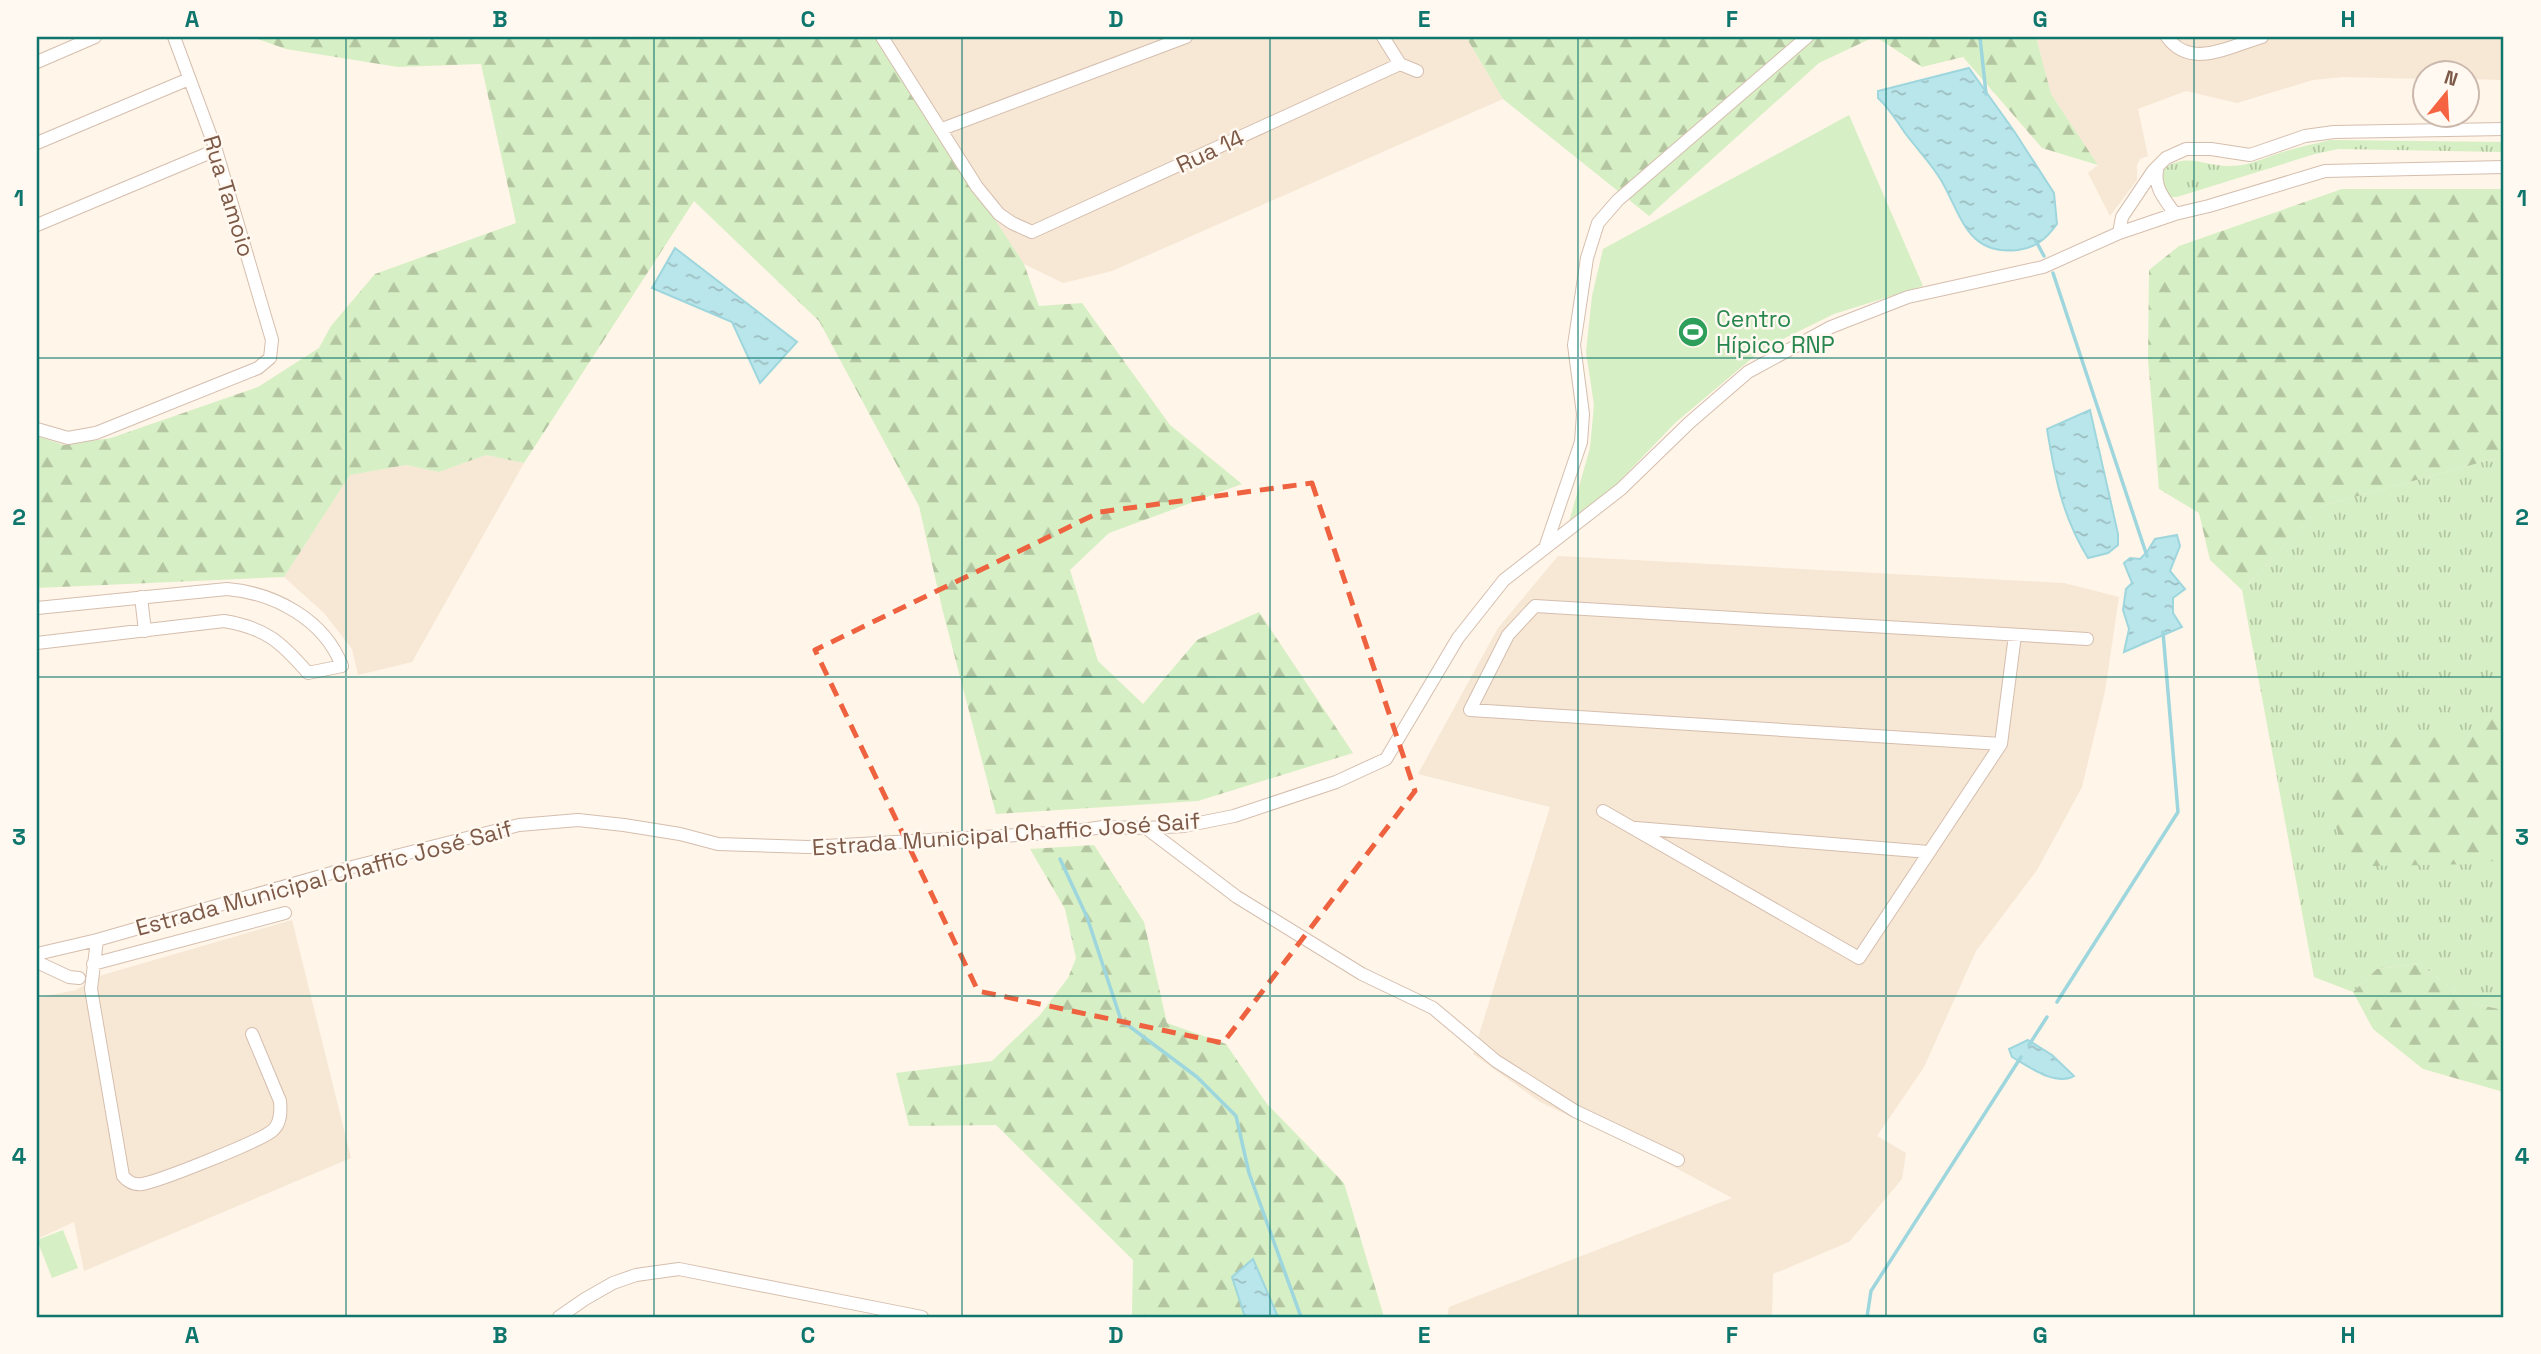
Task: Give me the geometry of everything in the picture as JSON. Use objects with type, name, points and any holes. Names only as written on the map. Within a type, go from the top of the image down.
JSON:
[{"type":"street","points":[[37,62],[95,37]]},
{"type":"street","name":"Rua Tamoio","points":[[37,429],[68,438],[96,433],[258,368],[270,358],[272,340],[216,150],[174,37]]},
{"type":"street","points":[[882,37],[942,128],[1186,37]]},
{"type":"street","points":[[1383,37],[1400,64],[1417,71]]},
{"type":"street","points":[[1546,546],[1581,442],[1583,414],[1574,345],[1587,258],[1598,223],[1618,200],[1807,37]]},
{"type":"street","points":[[2167,37],[2182,52],[2200,55],[2262,37]]},
{"type":"street","name":"Rua 14","points":[[942,128],[977,187],[999,214],[1032,232],[1400,64]]},
{"type":"street","points":[[37,143],[189,79]]},
{"type":"street","points":[[2119,233],[2122,217],[2158,166],[2166,158],[2186,149],[2211,149],[2250,155],[2305,136],[2334,132],[2504,129]]},
{"type":"street","points":[[37,225],[216,150]]},
{"type":"street","points":[[2158,166],[2155,179],[2175,214]]},
{"type":"street","name":"Estrada Municipal Chaffic José Saif","points":[[37,954],[97,940],[356,866],[519,825],[578,821],[680,834],[718,844],[808,847],[1069,832],[1103,827],[1184,826],[1234,816],[1336,782],[1386,758],[1458,638],[1504,580],[1621,489],[1689,423],[1748,372],[1831,327],[1908,297],[2043,267],[2119,233],[2325,171],[2504,167]]},
{"type":"street","points":[[37,608],[227,589],[250,591],[272,598],[310,623],[330,642],[342,666],[308,674],[288,649],[273,637],[245,625],[224,621],[37,643]]},
{"type":"street","points":[[141,597],[145,631]]},
{"type":"street","points":[[2001,744],[1470,710],[1508,635],[1535,606],[2087,639]]},
{"type":"street","points":[[1603,811],[1859,958],[2001,744],[2015,635]]},
{"type":"street","points":[[1632,827],[1929,852]]},
{"type":"street","points":[[1146,828],[1237,897],[1362,974],[1433,1008],[1496,1061],[1575,1111],[1678,1160]]},
{"type":"street","points":[[79,978],[93,968],[285,913]]},
{"type":"street","points":[[97,940],[91,989],[123,1176],[131,1183],[139,1184],[159,1179],[274,1130],[281,1112],[280,1101],[252,1034]]},
{"type":"street","points":[[37,962],[69,977],[79,978],[91,989]]},
{"type":"street","points":[[559,1317],[585,1298],[613,1283],[636,1275],[679,1269],[922,1317]]},
{"type":"highlighted area","points":[[1312,483],[1415,791],[1223,1043],[978,991],[815,650],[1100,512]]},
{"type":"shaded area","points":[[876,37],[1466,37],[1503,99],[1112,271],[1063,283],[1024,264]]},
{"type":"shaded area","points":[[2036,37],[2504,37],[2504,80],[2482,79],[2482,60],[2412,60],[2412,79],[2343,77],[2313,80],[2237,103],[2186,91],[2138,109],[2148,156],[2140,159],[2137,165],[2137,180],[2110,216],[2088,173],[2098,165],[2051,94]]},
{"type":"shaded area","points":[[486,455],[524,463],[412,662],[358,675],[352,649],[324,613],[284,577],[350,475],[406,465],[439,472]]},
{"type":"shaded area","points":[[1558,556],[2064,583],[2119,597],[2105,691],[2082,787],[2037,870],[1976,951],[1924,1067],[1877,1136],[1906,1153],[1902,1179],[1849,1242],[1773,1274],[1772,1317],[1447,1317],[1449,1307],[1732,1198],[1650,1154],[1540,1102],[1473,1054],[1550,807],[1418,774],[1498,628]]},
{"type":"shaded area","points":[[292,920],[351,1158],[84,1271],[74,1222],[37,1239],[37,998],[76,990],[99,976]]},
{"type":"green space","points":[[252,37],[876,37],[1024,264],[1039,306],[1082,303],[1170,425],[1242,484],[1109,533],[1070,570],[1098,661],[1143,704],[1197,640],[1259,612],[1353,753],[1198,801],[996,814],[942,608],[919,506],[819,321],[694,201],[524,463],[486,455],[439,472],[406,465],[350,475],[284,577],[37,588],[37,436],[64,445],[111,438],[258,387],[319,348],[331,326],[375,274],[516,223],[481,64],[398,67],[286,49]]},
{"type":"green space","points":[[1466,37],[1874,37],[1819,63],[1649,216],[1503,99]]},
{"type":"green space","points":[[1876,37],[2036,37],[2051,94],[2098,165],[2042,148],[1963,57],[1922,67]]},
{"type":"green space","name":"Centro Hípico RNP","points":[[1849,115],[1923,286],[1834,314],[1763,349],[1675,423],[1609,492],[1569,522],[1590,448],[1594,405],[1586,352],[1592,296],[1603,249]]},
{"type":"green space","points":[[2330,140],[2504,142],[2504,152],[2338,149],[2177,197],[2169,197],[2164,192],[2161,171],[2178,162],[2240,165]]},
{"type":"green space","points":[[2342,189],[2504,189],[2504,456],[2322,506],[2242,590],[2210,560],[2199,513],[2159,489],[2148,360],[2149,270],[2179,246]]},
{"type":"green space","points":[[2504,456],[2504,1010],[2470,1003],[2420,964],[2377,969],[2353,992],[2314,977],[2242,590],[2322,506]]},
{"type":"green space","points":[[2504,712],[2504,859],[2477,864],[2373,866],[2337,855],[2337,830],[2315,794],[2321,784],[2345,781],[2403,730],[2419,739],[2468,733]]},
{"type":"green space","points":[[1094,845],[1144,922],[1167,1023],[1226,1044],[1267,1104],[1344,1183],[1384,1317],[1132,1317],[1133,1260],[996,1125],[909,1126],[896,1073],[992,1061],[1040,1015],[1068,978],[1076,958],[1065,909],[1030,849]]},
{"type":"green space","points":[[2420,964],[2470,1003],[2504,1010],[2504,1098],[2500,1091],[2423,1069],[2373,1029],[2353,992],[2377,969]]},
{"type":"green space","points":[[63,1230],[78,1268],[52,1278],[37,1240]]},
{"type":"water","points":[[1969,68],[2054,193],[2057,224],[2036,245],[2018,250],[2001,250],[1987,247],[1977,240],[1961,220],[1937,174],[1878,98],[1878,91]]},
{"type":"water","points":[[675,248],[797,342],[760,383],[732,322],[652,288]]},
{"type":"water","points":[[2090,410],[2118,534],[2118,545],[2108,553],[2088,558],[2066,511],[2047,429]]},
{"type":"water","points":[[2177,535],[2180,546],[2170,571],[2185,589],[2173,598],[2173,613],[2182,627],[2124,652],[2129,629],[2123,610],[2126,589],[2132,583],[2124,563],[2130,558],[2140,559],[2155,539]]},
{"type":"water","points":[[2028,1040],[2052,1055],[2074,1076],[2067,1079],[2051,1077],[2012,1057],[2009,1049]]},
{"type":"water","points":[[1253,1259],[1278,1317],[1245,1317],[1232,1277]]},
{"type":"waterway","points":[[1980,37],[1986,94]]},
{"type":"waterway","points":[[2036,241],[2044,256]]},
{"type":"waterway","points":[[2053,273],[2147,556]]},
{"type":"waterway","points":[[2057,1002],[2178,812],[2163,632]]},
{"type":"waterway","points":[[1060,859],[1087,917],[1121,1020],[1197,1077],[1236,1116],[1249,1173],[1301,1317]]},
{"type":"waterway","points":[[2029,1045],[2047,1017]]},
{"type":"waterway","points":[[1867,1317],[1871,1291],[2021,1057]]},
{"type":"place","name":"Centro Hípico RNP","points":[[1693,332]]}]
